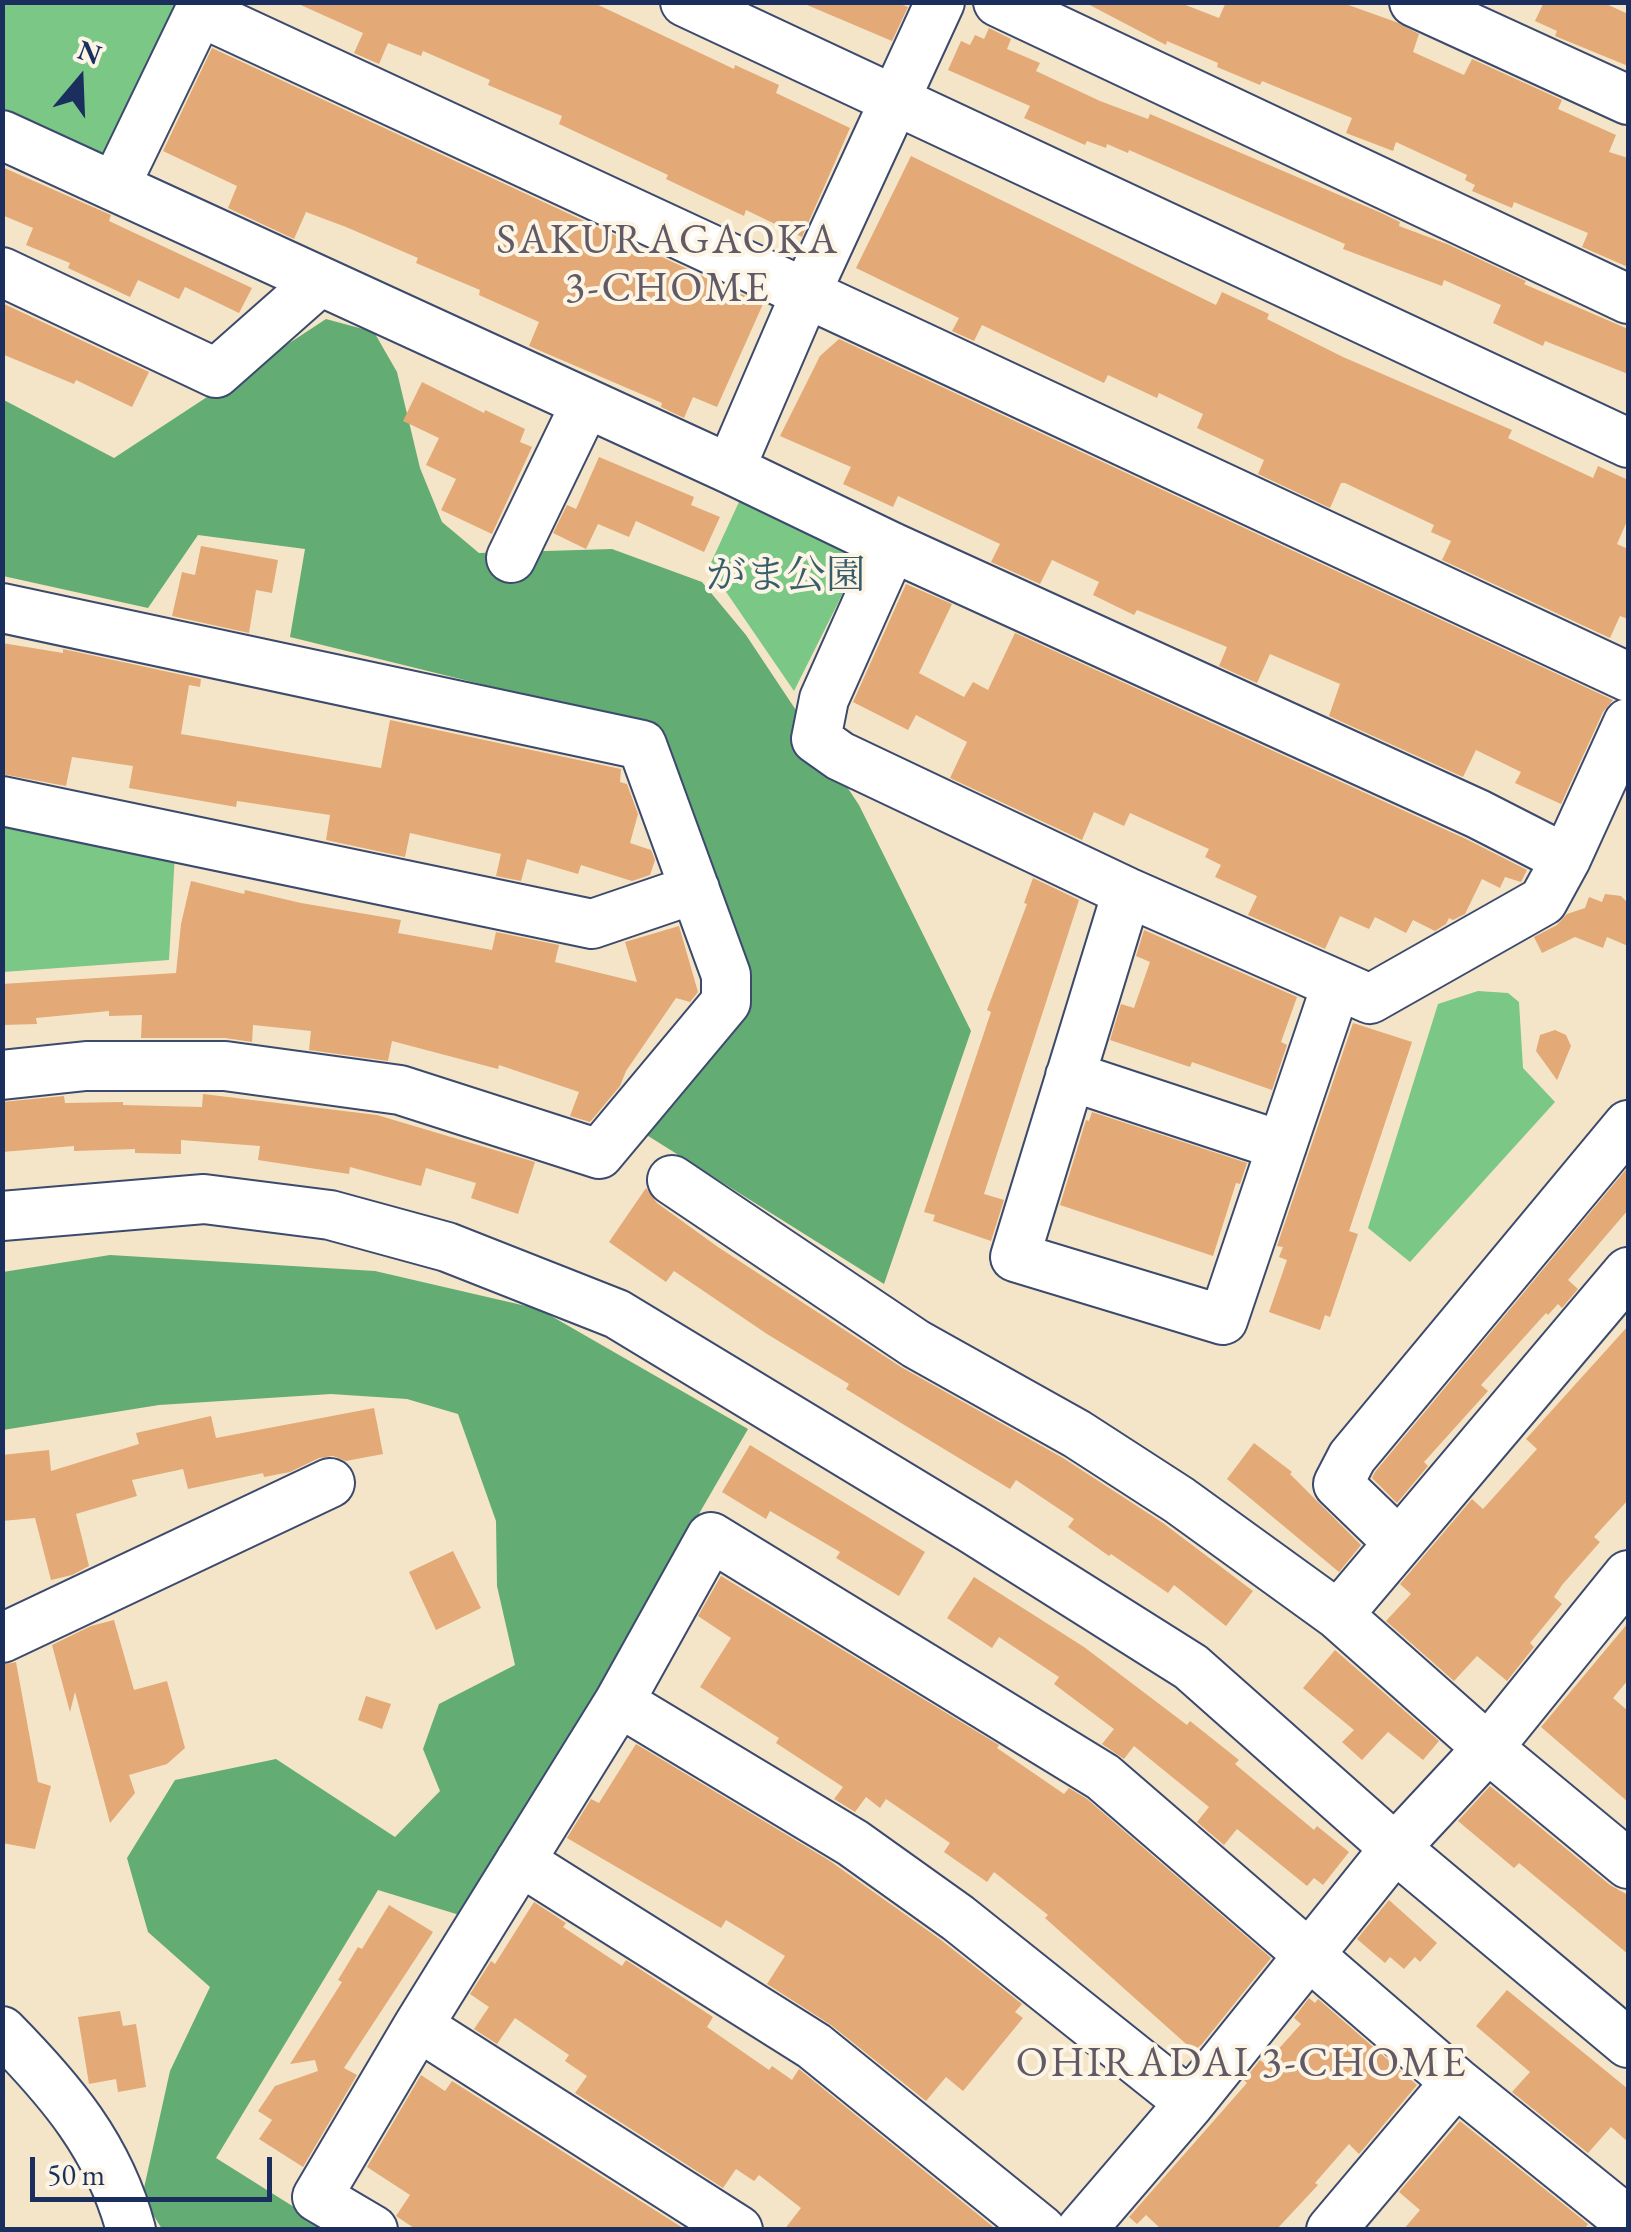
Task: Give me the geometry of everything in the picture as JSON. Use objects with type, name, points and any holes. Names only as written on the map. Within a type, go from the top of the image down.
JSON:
[{"type":"street","points":[[685,2],[1628,442]]},
{"type":"street","points":[[730,469],[940,2]]},
{"type":"street","points":[[998,2],[1066,17],[1628,299]]},
{"type":"street","points":[[1414,2],[1628,100]]},
{"type":"street","points":[[116,184],[202,8],[805,295],[1628,676]]},
{"type":"street","points":[[2,134],[1478,814],[1566,859]]},
{"type":"street","points":[[2,272],[216,373],[320,282]]},
{"type":"street","points":[[511,558],[586,403]]},
{"type":"street","points":[[892,547],[824,700],[816,739],[840,756],[1127,892],[1370,999],[1543,901],[1628,722]]},
{"type":"street","points":[[2,608],[642,745],[726,975],[726,1002],[600,1154],[400,1090],[225,1066],[86,1066],[2,1075]]},
{"type":"street","points":[[2,801],[592,924],[695,889]]},
{"type":"street","points":[[1127,892],[1015,1257],[1224,1320],[1336,986]]},
{"type":"street","points":[[1070,1076],[1282,1146]]},
{"type":"street","points":[[1399,1543],[1338,1484],[1352,1457],[1628,1125]]},
{"type":"street","points":[[672,1180],[916,1344],[1077,1434],[1179,1500],[1338,1615],[1488,1748],[1624,1853]]},
{"type":"street","points":[[2,1216],[204,1199],[330,1215],[447,1247],[617,1314],[1192,1667],[1395,1848],[1628,2043]]},
{"type":"street","points":[[1338,1615],[1628,1272]]},
{"type":"street","points":[[2,1638],[330,1483]]},
{"type":"street","points":[[373,2230],[317,2197],[619,1702],[711,1537],[1103,1777],[1456,2082],[1628,2221]]},
{"type":"street","points":[[1081,2230],[1190,2104],[1395,1848],[1488,1748],[1628,1575]]},
{"type":"street","points":[[619,1702],[853,1843],[958,1918],[1190,2104]]},
{"type":"street","points":[[520,1861],[814,2046],[1041,2230]]},
{"type":"street","points":[[418,2026],[738,2230]]},
{"type":"street","points":[[2,2031],[82,2120],[120,2188],[131,2230]]},
{"type":"street","points":[[1339,2227],[1456,2082]]},
{"type":"green space","points":[[2,3],[185,3],[108,163],[3,111]]},
{"type":"green space","points":[[326,319],[374,332],[397,372],[420,468],[442,522],[479,553],[612,549],[702,582],[746,635],[859,805],[971,1031],[884,1284],[645,1134],[748,989],[651,726],[290,637],[305,549],[198,535],[148,608],[3,576],[2,399],[114,458]]},
{"type":"green space","name":"がま公園","points":[[744,491],[845,540],[860,559],[794,691],[709,567]]},
{"type":"green space","points":[[3,818],[175,853],[169,960],[3,972]]},
{"type":"green space","points":[[1478,991],[1508,993],[1519,1002],[1523,1068],[1555,1102],[1410,1262],[1368,1228],[1438,1004]]},
{"type":"green space","points":[[110,1255],[375,1271],[539,1309],[748,1429],[466,1917],[378,1890],[216,2158],[329,2229],[162,2229],[142,2197],[170,2071],[210,1987],[148,1932],[127,1858],[175,1780],[276,1759],[395,1837],[440,1791],[423,1749],[439,1704],[515,1665],[497,1586],[496,1521],[458,1414],[407,1399],[331,1394],[159,1405],[3,1430],[3,1272]]},
{"type":"building","points":[[294,2],[592,2],[734,69],[735,65],[779,85],[776,93],[850,128],[802,237],[746,210],[744,216],[666,179],[668,175],[559,124],[562,116],[488,85],[490,80],[423,51],[421,56],[388,43],[379,64],[354,53],[363,33]]},
{"type":"building","points":[[800,2],[895,2],[908,7],[892,41]]},
{"type":"building","points":[[1084,2],[1178,2],[1219,18],[1226,2],[1340,2],[1419,34],[1413,52],[1464,75],[1472,59],[1562,100],[1558,109],[1616,135],[1609,152],[1628,158],[1628,267],[1582,247],[1588,233],[1514,202],[1512,208],[1472,191],[1475,185],[1465,180],[1467,175],[1396,142],[1393,151],[1346,133],[1352,118],[1262,81],[1260,85],[1167,41],[1166,45]]},
{"type":"building","points":[[1544,2],[1602,2],[1628,14],[1628,66],[1555,36],[1557,31],[1535,21]]},
{"type":"building","points":[[989,28],[1011,39],[1007,49],[1040,63],[1036,71],[1100,101],[1148,119],[1150,114],[1379,212],[1400,222],[1399,226],[1447,244],[1526,281],[1524,284],[1628,329],[1628,374],[1545,341],[1543,346],[1493,323],[1501,305],[1444,280],[1442,286],[1343,249],[1345,244],[1129,150],[1128,153],[1087,141],[1085,145],[1024,118],[1030,106],[948,70],[961,41],[970,45],[975,35],[984,39]]},
{"type":"building","points":[[212,48],[763,304],[717,407],[693,397],[684,418],[661,407],[662,403],[529,346],[539,322],[479,295],[480,290],[416,263],[418,258],[346,227],[306,212],[294,239],[228,208],[237,186],[163,151]]},
{"type":"building","points":[[911,156],[1216,305],[1222,292],[1269,314],[1267,319],[1343,357],[1512,430],[1508,438],[1593,478],[1598,466],[1628,480],[1628,519],[1617,544],[1628,549],[1628,619],[1620,616],[1610,638],[1442,560],[1451,541],[1431,532],[1434,525],[1345,483],[1341,483],[1330,508],[1258,474],[1264,460],[1197,428],[1203,414],[1159,393],[1157,398],[1108,375],[1104,383],[982,325],[974,341],[952,331],[959,318],[856,268]]},
{"type":"building","points":[[2,167],[111,215],[109,221],[252,288],[239,313],[185,287],[179,299],[138,280],[130,297],[68,268],[70,263],[26,245],[33,228],[2,215]]},
{"type":"building","points":[[2,303],[149,372],[132,407],[76,380],[74,384],[2,354]]},
{"type":"building","points":[[839,339],[1613,700],[1603,712],[1561,804],[1515,783],[1521,772],[1476,750],[1463,777],[1329,716],[1340,684],[1270,654],[1257,683],[1219,666],[1227,647],[1137,610],[1134,615],[1093,595],[1099,582],[1052,560],[1040,584],[991,562],[1000,544],[898,496],[893,507],[843,484],[851,467],[780,436],[820,356]]},
{"type":"building","points":[[422,382],[525,429],[520,442],[532,447],[492,534],[441,510],[456,479],[426,465],[439,438],[403,421]]},
{"type":"building","points":[[599,457],[694,497],[691,505],[720,517],[704,552],[636,521],[629,537],[598,524],[586,549],[553,533],[567,505],[576,509]]},
{"type":"building","points":[[201,546],[278,560],[272,593],[256,590],[249,633],[172,616],[182,572],[195,575]]},
{"type":"building","points":[[906,584],[952,604],[919,673],[964,697],[973,682],[988,690],[1015,633],[1527,870],[1521,882],[1505,877],[1500,888],[1482,879],[1465,914],[1449,918],[1435,931],[1413,920],[1406,933],[1375,917],[1369,929],[1340,916],[1325,949],[1248,915],[1257,896],[1215,877],[1221,865],[1205,857],[1209,849],[1130,813],[1124,826],[1094,812],[1082,840],[950,778],[967,742],[916,715],[908,730],[853,702]]},
{"type":"building","points":[[2,643],[63,653],[63,649],[201,679],[200,687],[189,685],[181,734],[381,768],[390,720],[621,769],[620,782],[627,784],[638,814],[630,843],[651,850],[655,860],[650,875],[632,881],[581,865],[578,874],[527,859],[521,881],[496,876],[501,854],[410,833],[405,857],[326,840],[330,815],[237,801],[236,807],[129,788],[133,766],[72,757],[66,786],[2,774]]},
{"type":"building","points":[[1033,878],[1079,900],[984,1194],[1004,1200],[991,1241],[933,1221],[935,1215],[924,1212]]},
{"type":"building","points":[[191,881],[244,894],[245,890],[401,920],[398,933],[492,950],[496,932],[559,945],[555,962],[637,982],[625,942],[679,926],[698,992],[690,1002],[676,998],[620,1086],[590,1122],[570,1116],[579,1092],[499,1065],[498,1069],[392,1041],[388,1061],[309,1050],[311,1031],[253,1025],[252,1042],[225,1038],[141,1038],[142,1015],[109,1016],[109,1011],[36,1018],[37,1024],[2,1025],[2,984],[176,973]]},
{"type":"building","points":[[1605,894],[1621,896],[1628,903],[1628,946],[1607,937],[1603,948],[1575,937],[1542,953],[1534,937],[1557,925],[1567,914],[1585,908],[1589,897],[1602,902]]},
{"type":"building","points":[[1144,930],[1297,997],[1281,1042],[1287,1045],[1272,1090],[1192,1062],[1190,1067],[1110,1040],[1121,1004],[1134,1008],[1150,962],[1136,956]]},
{"type":"building","points":[[1353,1023],[1412,1042],[1349,1231],[1358,1234],[1330,1317],[1325,1315],[1320,1330],[1269,1312],[1287,1260],[1279,1257],[1283,1247],[1277,1246]]},
{"type":"building","points":[[1555,1030],[1566,1035],[1571,1046],[1557,1080],[1536,1051],[1540,1035]]},
{"type":"building","points":[[203,1094],[377,1115],[535,1162],[518,1214],[471,1198],[476,1183],[426,1168],[421,1186],[350,1167],[349,1174],[258,1160],[260,1146],[181,1140],[181,1154],[135,1153],[135,1149],[74,1151],[74,1146],[2,1152],[2,1102],[64,1096],[65,1103],[202,1107]]},
{"type":"building","points":[[1092,1112],[1247,1163],[1240,1184],[1236,1183],[1213,1256],[1060,1205],[1086,1120]]},
{"type":"building","points":[[1628,1167],[1628,1210],[1568,1280],[1578,1289],[1562,1308],[1558,1304],[1546,1313],[1481,1385],[1488,1391],[1424,1462],[1428,1466],[1397,1503],[1372,1478],[1375,1472]]},
{"type":"building","points":[[646,1188],[657,1203],[718,1247],[901,1367],[1063,1458],[1163,1523],[1253,1591],[1226,1626],[1174,1585],[1168,1593],[1109,1556],[1068,1527],[1074,1519],[1016,1480],[1010,1489],[906,1426],[846,1389],[849,1384],[674,1271],[666,1282],[609,1242]]},
{"type":"building","points":[[1628,1326],[1628,1500],[1594,1537],[1600,1542],[1562,1585],[1554,1597],[1562,1604],[1530,1643],[1534,1647],[1507,1681],[1477,1656],[1454,1681],[1386,1621],[1411,1594],[1400,1584],[1472,1499],[1483,1509],[1537,1449],[1526,1439]]},
{"type":"building","points":[[374,1408],[383,1454],[346,1461],[333,1456],[319,1458],[290,1472],[264,1477],[263,1473],[188,1489],[183,1469],[132,1480],[137,1496],[76,1514],[89,1566],[72,1575],[51,1580],[35,1518],[2,1521],[2,1455],[49,1450],[51,1471],[139,1444],[136,1433],[211,1416],[216,1438]]},
{"type":"building","points":[[1254,1443],[1292,1472],[1361,1545],[1339,1572],[1227,1479]]},
{"type":"building","points":[[750,1445],[925,1552],[899,1596],[836,1558],[840,1552],[770,1511],[766,1519],[722,1492]]},
{"type":"building","points":[[453,1551],[481,1608],[436,1630],[409,1572]]},
{"type":"building","points":[[721,1576],[999,1745],[997,1748],[1064,1794],[1069,1788],[1087,1799],[1271,1958],[1202,2044],[1194,2051],[1045,1918],[1048,1915],[994,1872],[987,1882],[944,1852],[950,1843],[886,1799],[880,1808],[866,1797],[855,1812],[834,1799],[843,1787],[776,1743],[779,1738],[700,1687],[731,1638],[698,1616]]},
{"type":"building","points":[[974,1577],[1084,1647],[1187,1725],[1190,1721],[1239,1760],[1235,1764],[1314,1830],[1317,1826],[1349,1852],[1323,1885],[1314,1878],[1307,1886],[1237,1829],[1224,1845],[1197,1822],[1209,1807],[1134,1746],[1124,1759],[1102,1744],[1114,1729],[1054,1684],[1059,1677],[999,1637],[992,1648],[947,1618]]},
{"type":"building","points":[[114,1620],[134,1690],[167,1681],[185,1748],[167,1764],[129,1775],[135,1793],[110,1823],[75,1692],[70,1712],[52,1645],[91,1626]]},
{"type":"building","points":[[1628,1623],[1628,1680],[1613,1698],[1628,1711],[1628,1802],[1541,1727]]},
{"type":"building","points":[[1335,1650],[1439,1741],[1423,1760],[1388,1732],[1362,1760],[1342,1742],[1354,1730],[1303,1688]]},
{"type":"building","points":[[16,1662],[38,1782],[51,1786],[35,1849],[2,1843],[2,1665]]},
{"type":"building","points":[[366,1696],[391,1704],[382,1729],[358,1720]]},
{"type":"building","points":[[636,1744],[830,1861],[1022,2004],[1015,2012],[1023,2018],[963,2091],[946,2077],[926,2101],[831,2025],[767,1984],[785,1956],[726,1920],[721,1928],[567,1838],[591,1799],[599,1803]]},
{"type":"building","points":[[1490,1786],[1610,1885],[1628,1895],[1628,1954],[1519,1863],[1514,1868],[1458,1821]]},
{"type":"building","points":[[1389,1900],[1437,1943],[1420,1962],[1415,1957],[1404,1969],[1390,1957],[1385,1963],[1357,1939]]},
{"type":"building","points":[[534,1902],[566,1923],[563,1927],[622,1966],[626,1960],[713,2017],[707,2027],[769,2070],[772,2066],[792,2080],[799,2069],[997,2230],[784,2230],[801,2208],[759,2175],[754,2181],[736,2169],[723,2188],[575,2093],[587,2076],[565,2061],[569,2055],[515,2018],[497,2044],[474,2029],[489,2007],[470,1994],[491,1961],[495,1964]]},
{"type":"building","points":[[389,1905],[433,1932],[344,2068],[357,2075],[303,2167],[259,2139],[272,2120],[258,2111],[275,2086],[318,2071],[315,2060],[290,2064],[342,1982],[338,1980],[358,1947],[362,1949]]},
{"type":"building","points":[[1507,1990],[1628,2089],[1628,2142],[1611,2127],[1588,2153],[1512,2092],[1530,2072],[1476,2026]]},
{"type":"building","points":[[1309,1998],[1315,2003],[1318,1999],[1417,2085],[1359,2154],[1349,2144],[1276,2230],[1162,2230],[1146,2215],[1137,2224],[1129,2217],[1247,2083],[1244,2080],[1260,2060],[1265,2064],[1301,2024],[1294,2018]]},
{"type":"building","points":[[120,2011],[123,2026],[136,2024],[146,2087],[118,2092],[116,2079],[89,2084],[78,2017]]},
{"type":"building","points":[[421,2075],[445,2091],[452,2081],[686,2230],[417,2230],[396,2216],[410,2195],[367,2167]]},
{"type":"building","points":[[1460,2121],[1588,2224],[1584,2230],[1403,2230],[1420,2210],[1399,2192]]},
{"type":"district","name":"SAKURAGAOKA 3-CHOME","points":[[668,266]]},
{"type":"district","name":"OHIRADAI 3-CHOME","points":[[1242,2065]]}]
